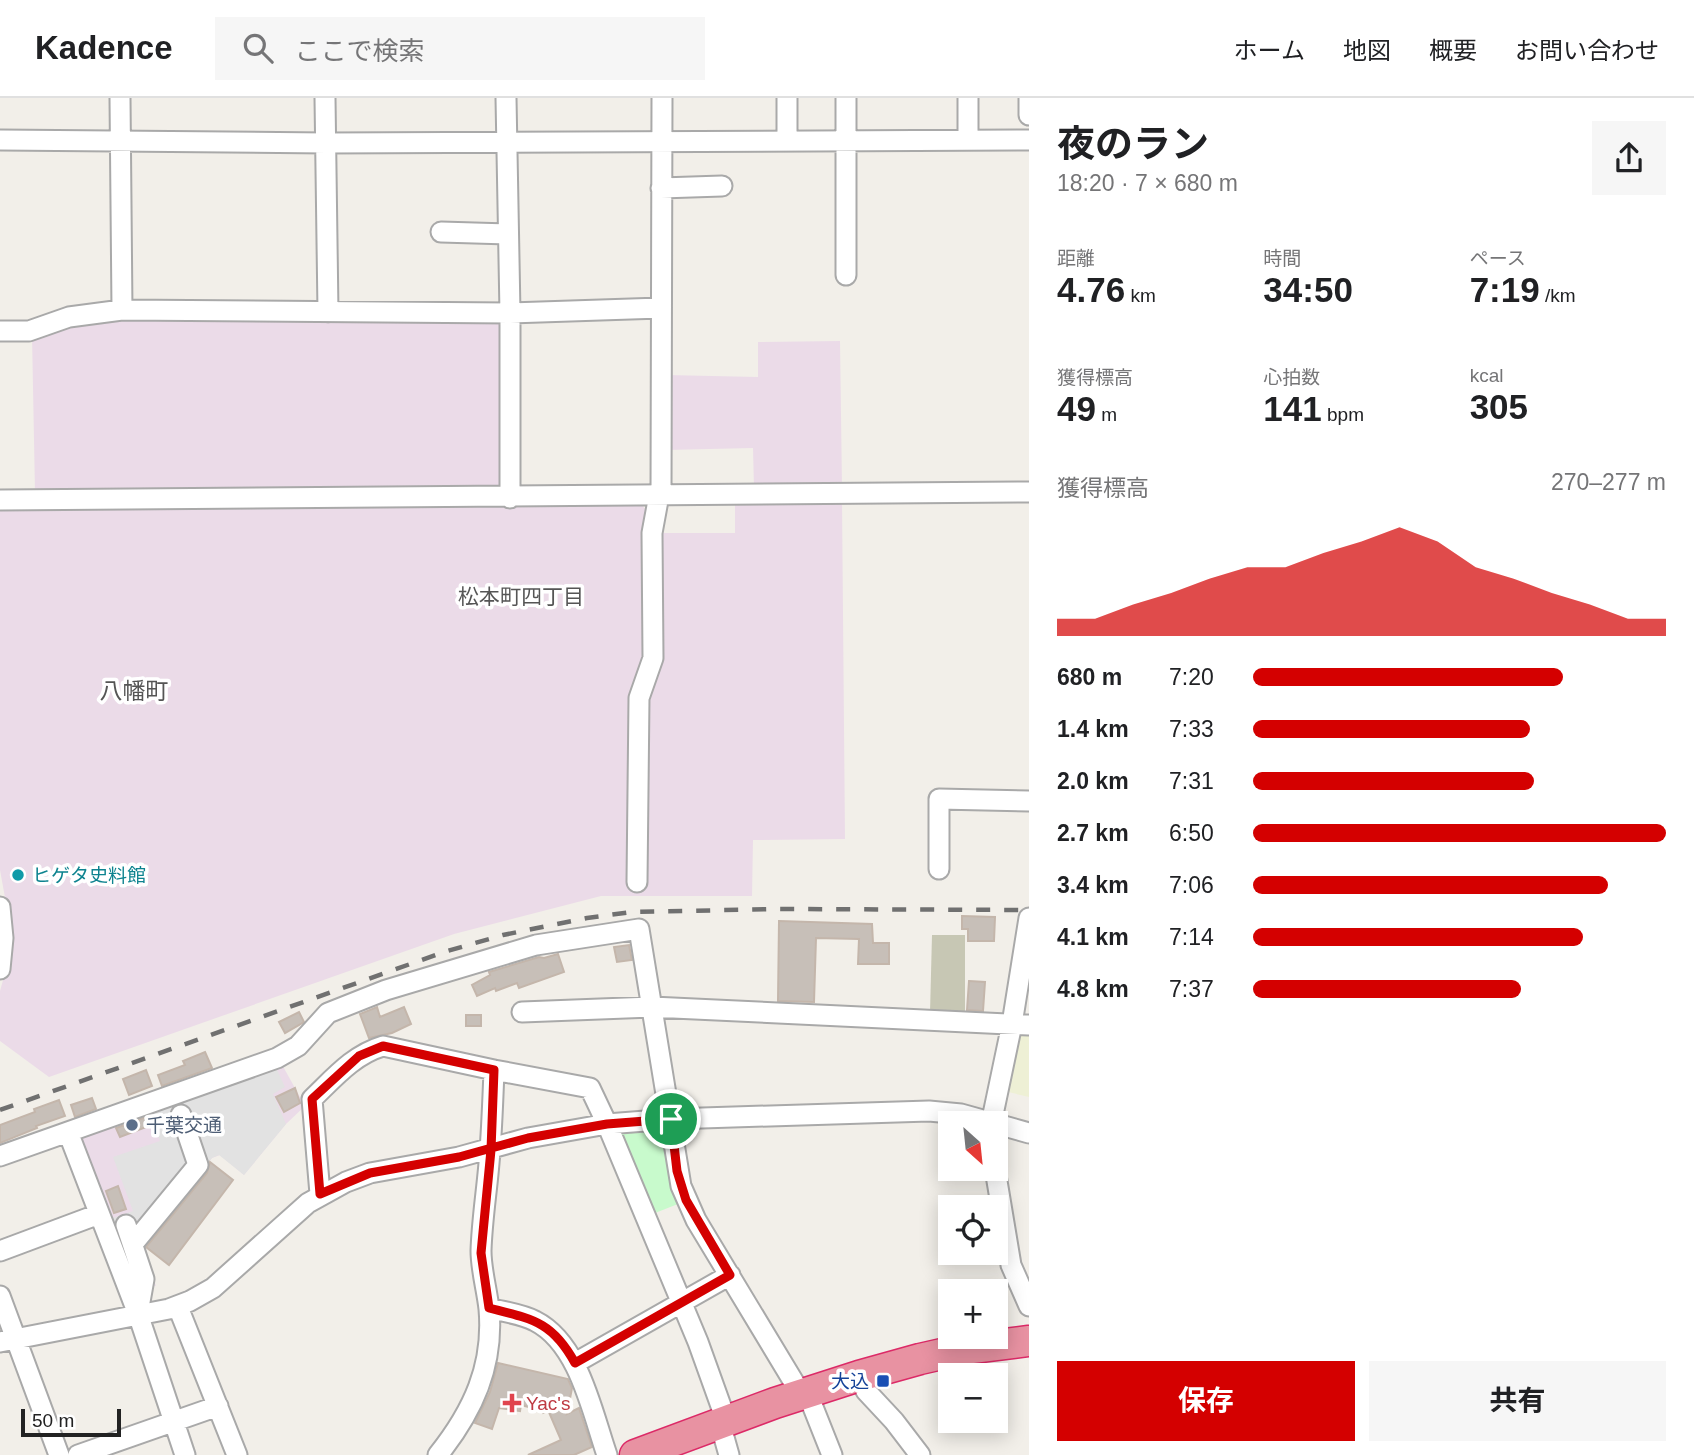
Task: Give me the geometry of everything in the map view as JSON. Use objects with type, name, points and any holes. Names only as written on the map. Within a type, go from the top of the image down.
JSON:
[{"type":"highway","points":[[635,1455],[804,1393],[859,1376],[964,1349],[1029,1341]]},
{"type":"street","points":[[120,98],[122,310]]},
{"type":"street","points":[[325,98],[328,312]]},
{"type":"street","points":[[506,98],[510,498]]},
{"type":"street","points":[[636,882],[639,698],[653,658],[652,533],[660,495],[662,98]]},
{"type":"street","points":[[787,98],[787,140]]},
{"type":"street","points":[[846,98],[846,275]]},
{"type":"street","points":[[968,98],[968,140]]},
{"type":"street","points":[[1029,98],[1029,115]]},
{"type":"street","points":[[0,140],[326,143],[1029,140]]},
{"type":"street","points":[[662,187],[722,186]]},
{"type":"street","points":[[441,232],[508,234]]},
{"type":"street","points":[[0,331],[29,331],[69,317],[122,310],[510,313],[661,309]]},
{"type":"street","points":[[0,500],[1029,492]]},
{"type":"street","points":[[939,869],[939,799],[1029,801]]},
{"type":"street","points":[[0,969],[4,938],[1,916]]},
{"type":"street","points":[[995,1111],[1021,1024],[1029,918]]},
{"type":"street","points":[[0,1156],[277,1058],[298,1046],[328,1013],[386,990],[536,945],[639,929],[671,1119],[677,1171],[686,1200],[804,1393],[832,1455]]},
{"type":"street","points":[[522,1012],[652,1007],[1021,1024]]},
{"type":"street","points":[[320,1194],[312,1099],[359,1056],[383,1046],[590,1088],[698,1342],[723,1422],[729,1455]]},
{"type":"street","points":[[438,1455],[463,1419],[482,1381],[491,1339],[481,1253],[491,1150],[494,1070]]},
{"type":"street","points":[[9,1341],[178,1307],[213,1288],[320,1194],[370,1173],[491,1150],[528,1138],[607,1124],[671,1119],[938,1112]]},
{"type":"street","points":[[138,1314],[144,1279],[130,1235],[198,1165],[181,1115]]},
{"type":"street","points":[[1008,1127],[1029,1133]]},
{"type":"street","points":[[68,1132],[138,1314],[185,1455]]},
{"type":"street","points":[[997,1181],[1011,1265],[1029,1306]]},
{"type":"street","points":[[0,1251],[99,1214]]},
{"type":"street","points":[[575,1363],[730,1275]]},
{"type":"street","points":[[0,1296],[9,1341],[59,1455]]},
{"type":"street","points":[[178,1307],[237,1455]]},
{"type":"street","points":[[489,1308],[533,1319],[551,1331],[567,1349],[575,1363],[607,1455]]},
{"type":"street","points":[[859,1376],[866,1391],[920,1455]]},
{"type":"street","points":[[78,1455],[218,1406]]},
{"type":"shaded area","points":[[100,316],[506,318],[506,492],[35,492],[32,335]]},
{"type":"shaded area","points":[[840,341],[842,488],[754,488],[753,448],[666,450],[666,375],[758,377],[758,342]]},
{"type":"shaded area","points":[[735,501],[842,501],[845,839],[753,840],[752,896],[601,896],[454,934],[49,1077],[0,1041],[0,991],[7,966],[8,914],[0,870],[0,506],[640,503],[646,510],[645,529],[659,533],[735,533]]},
{"type":"shaded area","points":[[932,935],[965,935],[965,1016],[930,1013]]},
{"type":"shaded area","points":[[1013,1027],[1029,1028],[1029,1097],[1004,1091]]},
{"type":"shaded area","name":"千葉交通","points":[[280,1061],[305,1106],[286,1124],[244,1175],[220,1155],[212,1158],[144,1245],[156,1286],[130,1281],[79,1135]]},
{"type":"shaded area","name":"千葉交通","points":[[274,1063],[285,1087],[273,1094],[286,1124],[244,1175],[219,1155],[212,1158],[168,1214],[112,1234],[107,1220],[133,1211],[113,1157],[160,1141],[147,1109]]},
{"type":"green space","points":[[665,1127],[683,1202],[650,1215],[620,1131]]},
{"type":"building","points":[[962,916],[995,917],[994,941],[968,941],[968,929],[962,929]]},
{"type":"building","points":[[779,921],[872,924],[873,943],[889,943],[889,964],[858,964],[859,939],[816,938],[814,1002],[778,1001]]},
{"type":"building","points":[[629,945],[632,960],[617,962],[614,947]]},
{"type":"building","points":[[558,954],[564,972],[519,988],[517,983],[477,996],[472,985],[490,975],[489,972]]},
{"type":"building","points":[[969,981],[985,982],[983,1011],[967,1010]]},
{"type":"building","points":[[377,1007],[380,1017],[404,1007],[411,1024],[392,1033],[369,1038],[360,1014]]},
{"type":"building","points":[[299,1012],[304,1022],[285,1033],[279,1022]]},
{"type":"building","points":[[466,1015],[481,1015],[481,1026],[466,1026]]},
{"type":"building","points":[[205,1052],[212,1068],[162,1086],[158,1075],[185,1065],[183,1061]]},
{"type":"building","points":[[146,1070],[152,1086],[129,1095],[123,1079]]},
{"type":"building","points":[[295,1088],[300,1103],[284,1112],[276,1097]]},
{"type":"building","points":[[92,1098],[96,1109],[75,1117],[71,1105]]},
{"type":"building","points":[[59,1100],[65,1116],[0,1143],[0,1125]]},
{"type":"building","points":[[146,1117],[149,1126],[120,1137],[116,1128]]},
{"type":"building","points":[[210,1162],[233,1180],[169,1265],[146,1247],[207,1173]]},
{"type":"building","points":[[118,1186],[126,1209],[114,1213],[106,1191]]},
{"type":"building","points":[[498,1363],[568,1379],[572,1388],[567,1414],[579,1408],[592,1447],[574,1455],[528,1455],[561,1440],[548,1410],[543,1413],[521,1405],[520,1411],[499,1408],[492,1429],[475,1423],[490,1392]]},
{"type":"railway","points":[[0,1110],[444,952],[503,935],[587,918],[631,912],[778,909],[1029,910]]},
{"type":"place","name":"ヒゲタ史料館","points":[[18,875]]},
{"type":"place","name":"千葉交通","points":[[132,1125]]},
{"type":"place","name":"大込","points":[[883,1381]]},
{"type":"place","name":"Yac's","points":[[512,1403]]},
{"type":"district","name":"松本町四丁目","points":[[521,597]]},
{"type":"district","name":"八幡町","points":[[134,691]]},
{"type":"route","points":[[671,1119],[607,1124],[528,1138],[491,1150],[370,1173],[320,1194],[312,1099],[359,1056],[383,1046],[494,1070],[491,1150],[481,1253],[489,1308],[533,1319],[541,1324],[567,1349],[575,1363],[730,1275],[686,1200],[677,1171],[671,1119]]}]
